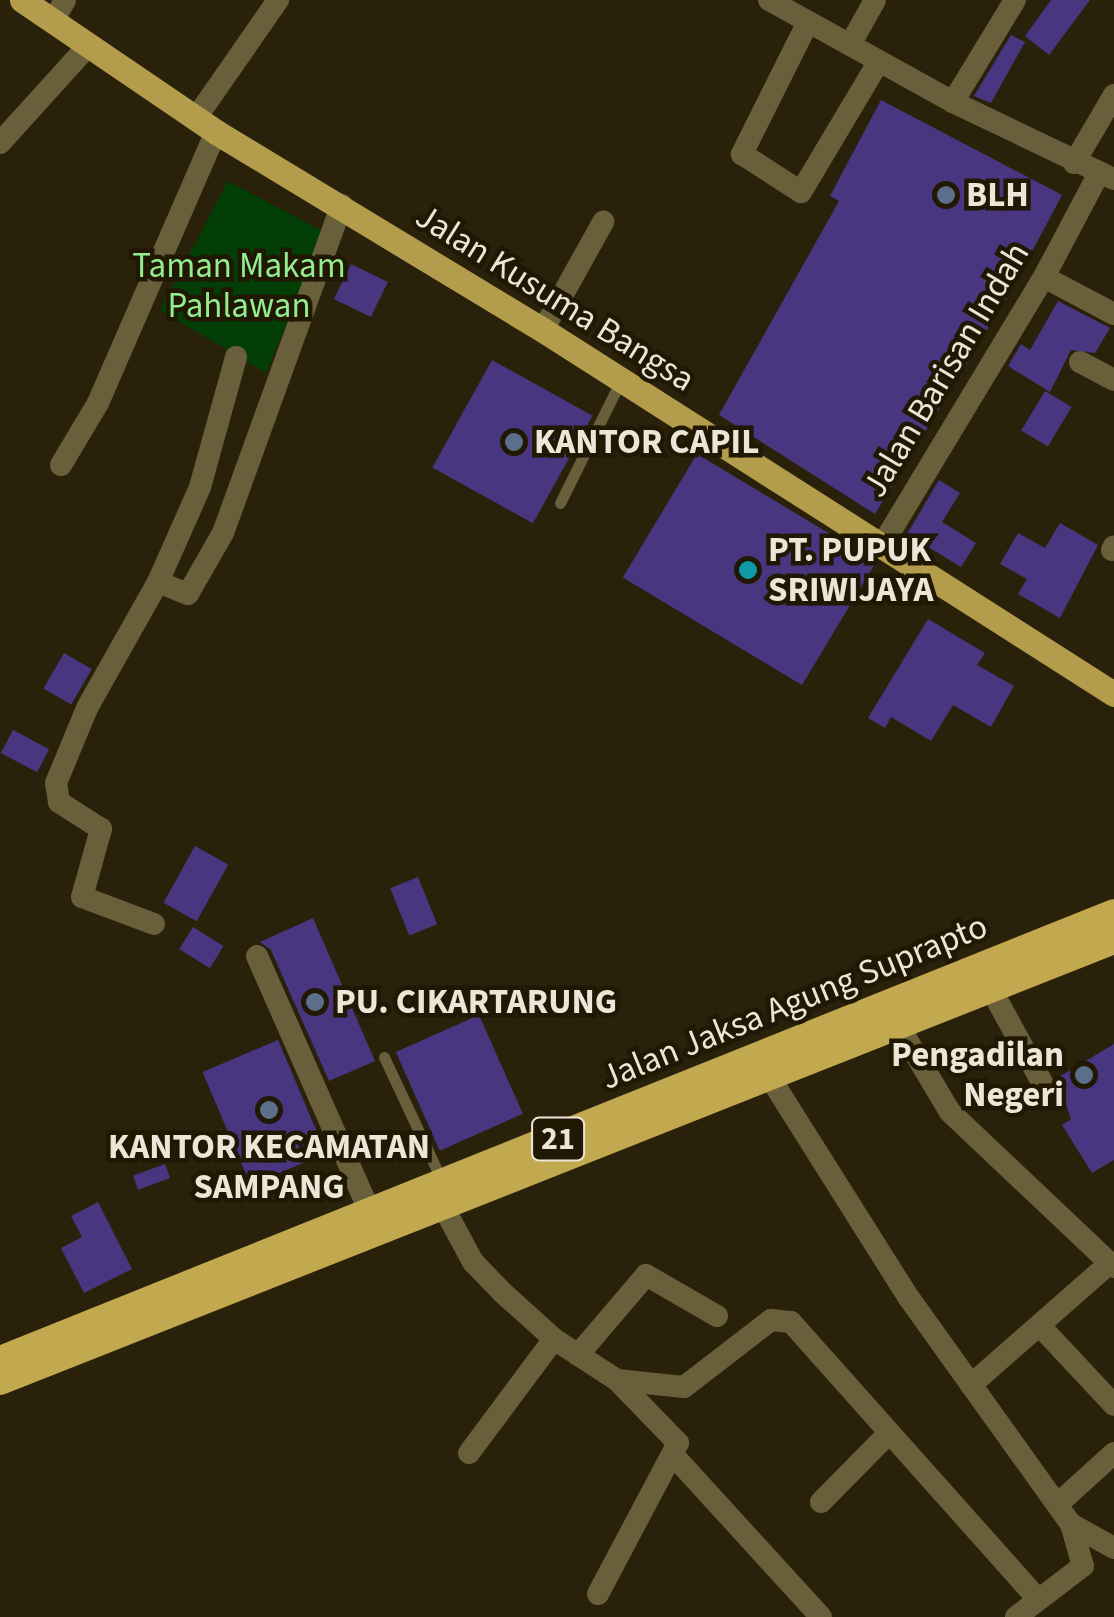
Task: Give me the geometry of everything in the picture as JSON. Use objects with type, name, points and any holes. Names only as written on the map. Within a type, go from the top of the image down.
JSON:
[{"type":"highway","name":"Jalan Jaksa Agung Suprapto","points":[[0,1360],[370,1212],[444,1198],[769,1076],[1114,913]]},
{"type":"highway","name":"Jalan Jaksa Agung Suprapto","points":[[0,1382],[892,1015],[992,991],[1114,940]]},
{"type":"main road","name":"Jalan Kusuma Bangsa","points":[[22,0],[59,11],[89,46],[206,125],[544,330],[1111,689]]},
{"type":"street","points":[[62,465],[98,403],[206,125],[278,0]]},
{"type":"street","points":[[771,0],[953,102],[1106,177]]},
{"type":"street","points":[[850,45],[875,0]]},
{"type":"street","points":[[953,102],[1015,0]]},
{"type":"street","points":[[808,22],[742,154],[802,192],[879,61]]},
{"type":"street","points":[[0,143],[89,46]]},
{"type":"street","points":[[1074,163],[1114,94]]},
{"type":"street","name":"Jalan Barisan Indah","points":[[882,547],[1106,177]]},
{"type":"street","points":[[158,582],[188,594],[223,533],[342,205]]},
{"type":"street","points":[[544,330],[603,222]]},
{"type":"street","points":[[1044,277],[1114,314]]},
{"type":"street","points":[[154,924],[83,899],[101,829],[55,792],[87,708],[158,582],[200,486],[236,357]]},
{"type":"street","points":[[1080,362],[1114,380]]},
{"type":"street","points":[[258,956],[370,1212]]},
{"type":"street","points":[[992,991],[1042,1084]]},
{"type":"street","points":[[892,1015],[950,1112],[1112,1265],[970,1385]]},
{"type":"street","points":[[769,1076],[857,1221],[970,1385],[1060,1502],[1071,1524],[1082,1566],[1016,1617]]},
{"type":"street","points":[[444,1198],[473,1262],[554,1338],[617,1380],[678,1438],[674,1456],[598,1594]]},
{"type":"street","points":[[578,1355],[646,1275],[717,1316]]},
{"type":"street","points":[[617,1380],[692,1384],[782,1318],[1036,1598]]},
{"type":"street","points":[[1040,1326],[1114,1406]]},
{"type":"street","points":[[469,1453],[554,1338]]},
{"type":"street","points":[[821,1502],[889,1433]]},
{"type":"street","points":[[1060,1502],[1114,1453]]},
{"type":"street","points":[[674,1456],[821,1617]]},
{"type":"street","points":[[1071,1524],[1114,1548]]},
{"type":"lane","points":[[560,502],[621,380]]},
{"type":"lane","points":[[384,1057],[444,1198]]},
{"type":"green space","name":"Taman Makam Pahlawan","points":[[228,181],[324,232],[266,373],[160,310]]},
{"type":"building","points":[[1051,0],[1090,0],[1049,55],[1025,36]]},
{"type":"building","points":[[1011,35],[1025,42],[991,103],[974,96]]},
{"type":"building","points":[[881,100],[1062,195],[1011,291],[875,514],[719,415],[839,201],[830,196]]},
{"type":"building","points":[[351,264],[388,282],[371,317],[334,299]]},
{"type":"building","points":[[1058,301],[1110,328],[1095,353],[1071,350],[1050,392],[1008,366],[1021,344],[1030,350]]},
{"type":"building","name":"KANTOR CAPIL","points":[[492,360],[593,416],[533,523],[432,468]]},
{"type":"building","points":[[1045,391],[1072,407],[1048,446],[1021,430]]},
{"type":"building","name":"PT. PUPUK SRIWIJAYA","points":[[697,454],[876,562],[802,685],[623,577]]},
{"type":"building","points":[[939,480],[960,493],[942,522],[976,543],[961,567],[907,534]]},
{"type":"building","points":[[1060,523],[1098,545],[1060,618],[1018,594],[1027,579],[1000,564],[1018,533],[1045,548]]},
{"type":"building","points":[[928,619],[985,653],[977,665],[1014,686],[991,727],[953,705],[931,741],[891,717],[885,728],[868,718]]},
{"type":"building","points":[[64,653],[92,669],[71,705],[44,689]]},
{"type":"building","points":[[13,730],[49,749],[37,772],[1,753]]},
{"type":"building","points":[[195,846],[228,864],[197,921],[163,903]]},
{"type":"building","points":[[418,877],[437,924],[409,936],[390,888]]},
{"type":"building","name":"PU. CIKARTARUNG","points":[[313,918],[375,1061],[329,1081],[271,950],[260,942]]},
{"type":"building","points":[[193,927],[224,946],[210,968],[179,949]]},
{"type":"building","points":[[479,1015],[523,1114],[440,1151],[396,1052]]},
{"type":"building","name":"KANTOR KECAMATAN SAMPANG","points":[[278,1040],[326,1153],[251,1185],[203,1072]]},
{"type":"building","points":[[1114,1044],[1114,1160],[1092,1173],[1062,1125],[1071,1119],[1057,1078]]},
{"type":"building","points":[[165,1164],[170,1178],[138,1190],[133,1176]]},
{"type":"building","points":[[98,1202],[132,1269],[84,1293],[61,1248],[82,1237],[71,1216]]},
{"type":"place","name":"BLH","points":[[946,195]]},
{"type":"place","name":"KANTOR CAPIL","points":[[514,442]]},
{"type":"place","name":"PT. PUPUK SRIWIJAYA","points":[[748,570]]},
{"type":"place","name":"PU. CIKARTARUNG","points":[[315,1002]]},
{"type":"place","name":"Pengadilan Negeri","points":[[1084,1075]]},
{"type":"place","name":"KANTOR KECAMATAN SAMPANG","points":[[269,1110]]}]
